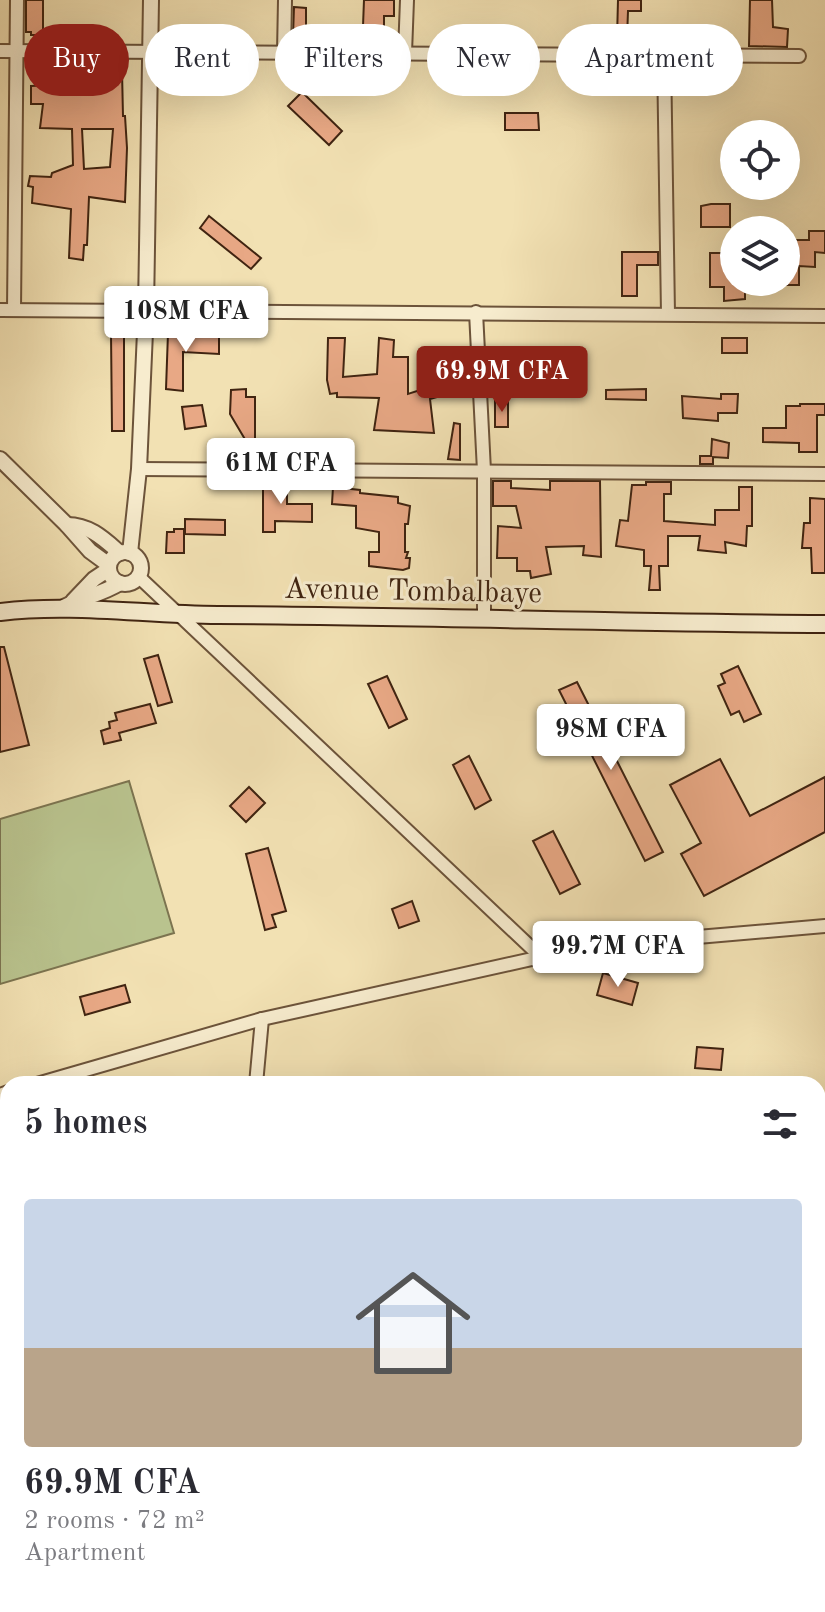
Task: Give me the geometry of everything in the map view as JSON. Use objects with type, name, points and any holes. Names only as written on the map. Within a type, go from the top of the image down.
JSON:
[{"type":"main road","name":"Avenue Tombalbaye","points":[[0,612],[66,606],[180,615],[825,624]]},
{"type":"street","points":[[17,0],[7,310],[825,316]]},
{"type":"street","points":[[151,0],[151,24]]},
{"type":"street","points":[[285,0],[285,24]]},
{"type":"street","points":[[406,24],[407,0]]},
{"type":"street","points":[[0,51],[145,53]]},
{"type":"street","points":[[411,53],[556,54]]},
{"type":"street","points":[[743,56],[799,56]]},
{"type":"street","points":[[125,553],[139,469],[146,309],[149,96]]},
{"type":"street","points":[[665,96],[668,314]]},
{"type":"street","points":[[476,312],[484,471],[484,618]]},
{"type":"street","points":[[0,459],[109,567],[112,578],[120,583]]},
{"type":"street","points":[[139,469],[825,474]]},
{"type":"street","points":[[66,606],[105,592],[120,583],[131,583],[139,577],[140,562],[81,525],[67,525]]},
{"type":"street","points":[[66,606],[109,567],[113,558],[125,553]]},
{"type":"street","points":[[139,577],[541,957]]},
{"type":"street","points":[[65,1076],[262,1019],[541,957],[686,938],[825,926]]},
{"type":"street","points":[[257,1076],[262,1019]]},
{"type":"green space","points":[[129,781],[174,933],[0,984],[0,819]]},
{"type":"building","points":[[26,0],[43,0],[43,24],[26,24]]},
{"type":"building","points":[[364,0],[394,0],[394,16],[384,16],[384,24],[363,24]]},
{"type":"building","points":[[618,0],[641,0],[641,11],[628,11],[628,24],[617,24]]},
{"type":"building","points":[[750,0],[772,0],[773,27],[788,29],[787,47],[749,46]]},
{"type":"building","points":[[294,7],[306,8],[306,24],[293,24]]},
{"type":"building","points":[[31,96],[123,96],[127,148],[125,202],[89,197],[87,245],[84,245],[83,260],[69,258],[71,209],[32,203],[33,187],[28,186],[30,176],[51,177],[52,173],[73,165],[72,129],[40,128],[43,104],[31,104]],"holes":[[[82,129],[113,129],[110,167],[84,169]]]},
{"type":"building","points":[[298,96],[306,96],[342,131],[329,145],[288,106]]},
{"type":"building","points":[[505,113],[538,113],[539,130],[505,130]]},
{"type":"building","points":[[730,204],[730,216],[720,216],[720,227],[701,227],[701,206]]},
{"type":"building","points":[[209,216],[261,258],[251,269],[200,228]]},
{"type":"building","points":[[809,231],[825,231],[825,253],[815,252],[815,267],[800,266],[800,240],[809,240]]},
{"type":"building","points":[[622,252],[658,252],[658,265],[637,265],[637,296],[622,296]]},
{"type":"building","points":[[710,253],[720,253],[720,287],[710,287]]},
{"type":"building","points":[[724,296],[745,296],[745,299],[724,301]]},
{"type":"building","points":[[201,330],[211,330],[212,337],[219,337],[219,354],[183,352],[183,391],[166,389],[168,333],[201,333]]},
{"type":"building","points":[[111,333],[124,333],[124,431],[112,431]]},
{"type":"building","points":[[328,338],[345,338],[343,377],[377,374],[379,338],[394,340],[393,357],[408,357],[408,394],[442,383],[447,394],[430,399],[434,433],[374,430],[379,398],[337,397],[337,393],[330,394],[327,380]]},
{"type":"building","points":[[722,338],[747,338],[747,353],[722,353]]},
{"type":"building","points":[[246,389],[246,397],[255,397],[255,439],[329,439],[329,456],[222,455],[219,441],[246,441],[230,414],[231,390]]},
{"type":"building","points":[[646,389],[646,400],[606,399],[606,390]]},
{"type":"building","points":[[721,394],[738,394],[737,413],[718,413],[718,421],[683,418],[682,396],[721,399]]},
{"type":"building","points":[[495,400],[508,400],[508,427],[495,427]]},
{"type":"building","points":[[825,404],[825,415],[817,415],[817,452],[799,452],[799,443],[763,442],[763,428],[786,428],[786,406]]},
{"type":"building","points":[[202,405],[206,426],[185,429],[182,407]]},
{"type":"building","points":[[454,423],[460,424],[460,460],[448,459]]},
{"type":"building","points":[[712,439],[729,443],[728,458],[713,457],[713,464],[700,464],[700,456],[711,456]]},
{"type":"building","points":[[263,480],[287,480],[287,504],[312,504],[312,522],[275,521],[275,532],[263,532]]},
{"type":"building","points":[[493,481],[511,481],[511,488],[550,490],[550,481],[600,481],[601,557],[583,555],[584,546],[546,547],[551,574],[531,578],[530,571],[517,571],[517,558],[497,558],[498,526],[521,528],[516,506],[493,506]]},
{"type":"building","points":[[646,482],[671,482],[671,494],[664,494],[664,521],[715,525],[715,510],[739,510],[739,487],[752,487],[752,526],[747,526],[746,546],[725,542],[726,553],[698,550],[700,536],[668,536],[668,566],[659,566],[660,590],[649,590],[651,566],[644,566],[644,550],[616,546],[620,520],[628,521],[632,485],[646,485]]},
{"type":"building","points":[[333,487],[398,497],[398,503],[410,506],[408,524],[405,524],[405,552],[408,552],[406,558],[410,558],[409,568],[369,566],[369,552],[379,552],[379,532],[356,528],[356,506],[332,504]]},
{"type":"building","points":[[810,498],[825,499],[825,573],[812,573],[811,548],[802,548],[804,523],[810,523]]},
{"type":"building","points":[[185,519],[225,520],[225,535],[185,534]]},
{"type":"building","points":[[174,529],[184,529],[184,553],[166,553],[167,532],[174,532]]},
{"type":"building","points":[[0,647],[4,647],[29,745],[0,752]]},
{"type":"building","points":[[158,655],[172,702],[158,706],[144,659]]},
{"type":"building","points":[[738,666],[761,714],[744,722],[739,711],[731,715],[718,686],[725,683],[721,674]]},
{"type":"building","points":[[387,676],[407,719],[389,728],[368,684]]},
{"type":"building","points":[[577,682],[663,852],[645,861],[559,690]]},
{"type":"building","points":[[150,704],[156,723],[119,733],[121,740],[104,744],[101,731],[110,728],[109,722],[117,720],[115,713]]},
{"type":"building","points":[[469,756],[491,800],[475,809],[453,765]]},
{"type":"building","points":[[720,759],[750,816],[825,777],[825,832],[704,896],[681,854],[701,843],[670,785]]},
{"type":"building","points":[[249,787],[265,803],[246,822],[230,806]]},
{"type":"building","points":[[553,831],[580,884],[560,894],[533,841]]},
{"type":"building","points":[[268,848],[286,911],[272,915],[276,927],[265,930],[246,854]]},
{"type":"building","points":[[412,901],[419,921],[399,928],[392,909]]},
{"type":"building","points":[[603,973],[638,983],[632,1005],[597,995]]},
{"type":"building","points":[[125,985],[130,1002],[85,1015],[80,997]]},
{"type":"building","points":[[697,1047],[723,1049],[721,1070],[695,1068]]}]
